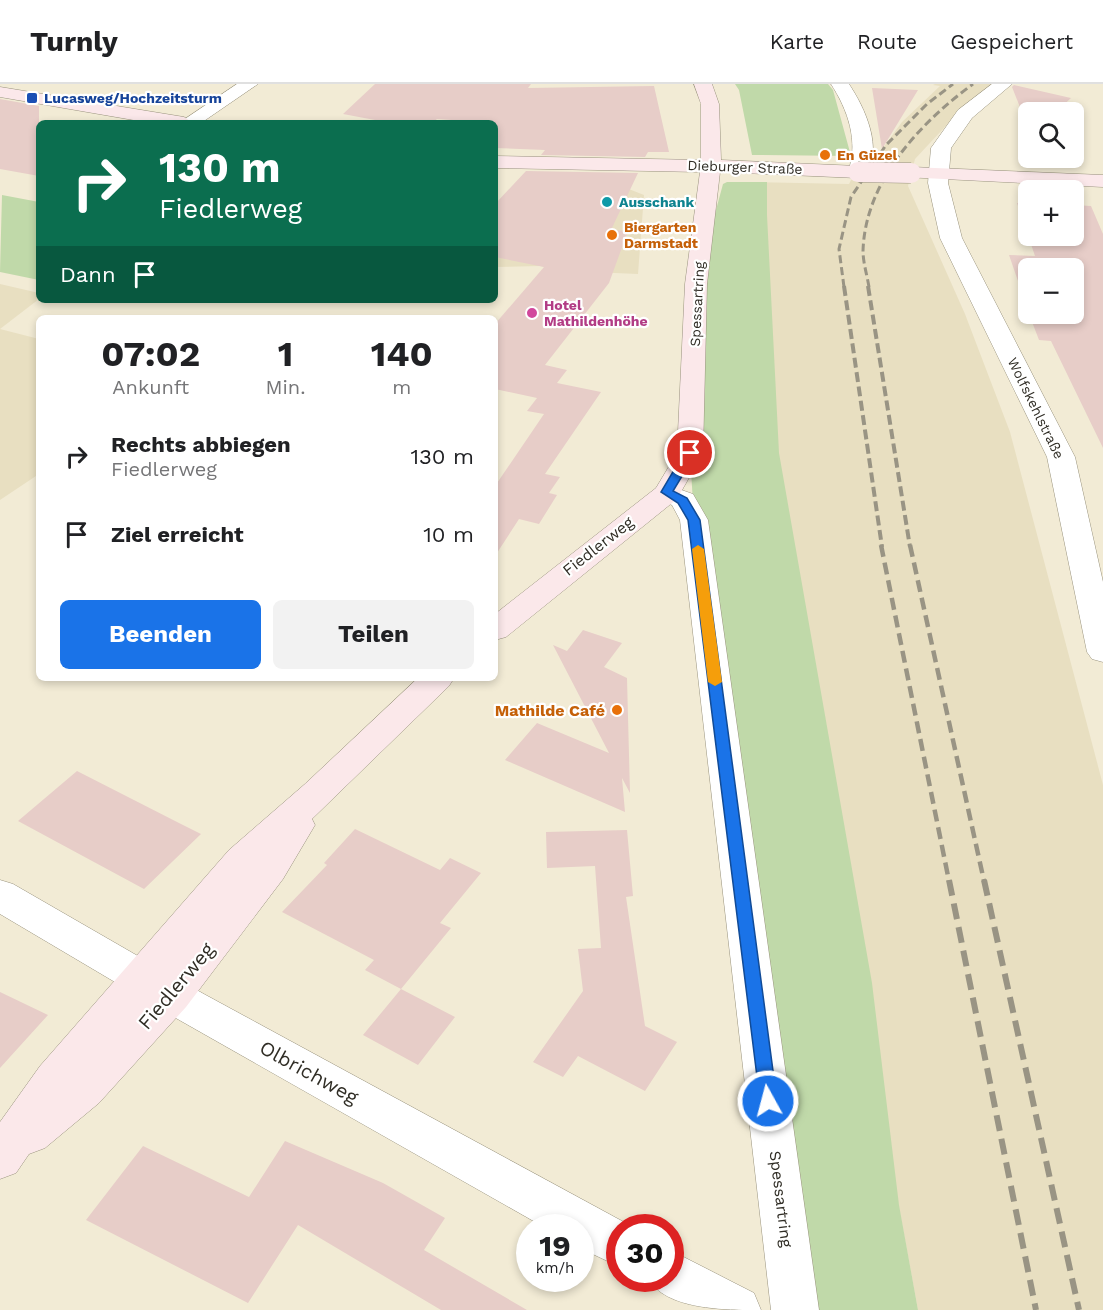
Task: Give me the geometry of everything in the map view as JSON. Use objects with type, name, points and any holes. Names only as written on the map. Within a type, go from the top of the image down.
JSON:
[{"type":"main road","name":"Spessartring","points":[[690,453],[696,284],[711,166],[710,104],[703,84]]},
{"type":"main road","points":[[0,92],[168,120]]},
{"type":"main road","name":"Dieburger Straße","points":[[498,162],[711,166],[1103,181]]},
{"type":"main road","name":"Fiedlerweg","points":[[498,628],[667,492],[690,453]]},
{"type":"main road","name":"Fiedlerweg","points":[[1,1155],[84,1090],[157,986],[270,869],[318,793],[435,681]]},
{"type":"street","points":[[191,120],[249,84]]},
{"type":"street","points":[[840,84],[849,95],[864,151],[858,172]]},
{"type":"street","points":[[938,175],[941,148],[965,114],[1003,84]]},
{"type":"street","name":"Wolfskehlstraße","points":[[938,175],[951,238],[1061,457],[1103,652]]},
{"type":"street","name":"Spessartring","points":[[667,492],[682,500],[694,520],[795,1310]]},
{"type":"street","name":"Olbrichweg","points":[[0,895],[157,986],[606,1237]]},
{"type":"street","points":[[684,1281],[736,1310]]},
{"type":"shaded area","points":[[992,84],[970,100],[915,159],[908,186],[965,314],[1010,432],[1103,785],[1103,1310],[918,1310],[813,742],[768,451],[750,182],[849,184],[862,159],[875,159],[902,122],[940,86],[933,85]]},
{"type":"shaded area","name":"Biergarten Darmstadt","points":[[611,182],[644,195],[638,274],[568,271],[540,266],[498,267],[498,203]]},
{"type":"shaded area","points":[[0,284],[36,292],[36,301],[0,329]]},
{"type":"shaded area","points":[[0,329],[36,338],[36,476],[0,500]]},
{"type":"green space","points":[[735,84],[828,84],[833,90],[851,156],[752,155],[739,90]]},
{"type":"green space","points":[[727,182],[767,182],[779,453],[872,983],[899,1205],[918,1310],[795,1310],[694,520],[690,453],[696,284],[723,184]]},
{"type":"green space","points":[[2,195],[36,201],[36,279],[0,272]]},
{"type":"building","points":[[375,84],[531,84],[528,88],[654,86],[669,152],[648,152],[645,157],[541,155],[545,150],[498,148],[498,120],[375,120],[343,114]]},
{"type":"building","points":[[1014,85],[1071,98],[1067,102],[1018,102],[1012,87]]},
{"type":"building","points":[[872,88],[918,90],[882,149]]},
{"type":"building","points":[[0,99],[39,106],[39,120],[36,120],[36,175],[0,169]]},
{"type":"building","points":[[526,171],[638,173],[611,230],[628,231],[609,283],[545,365],[567,370],[557,383],[601,392],[545,474],[560,477],[549,493],[557,495],[539,524],[519,519],[498,551],[498,482],[544,414],[527,411],[537,398],[498,390],[498,321],[544,267],[498,258],[498,201]]},
{"type":"building","points":[[1084,206],[1091,206],[1103,234],[1103,448],[1051,341],[1039,340],[1033,324],[1084,324],[1084,258],[1018,258],[1018,281],[1009,255],[1035,256],[1032,246],[1084,246]]},
{"type":"building","points":[[583,630],[622,643],[604,667],[627,678],[630,793],[622,778],[625,812],[505,760],[537,723],[609,753],[553,645],[567,651]]},
{"type":"building","points":[[77,771],[201,834],[144,889],[18,821]]},
{"type":"building","points":[[355,829],[440,870],[450,858],[481,873],[440,923],[451,928],[401,989],[365,970],[374,960],[282,912],[327,865],[324,863]]},
{"type":"building","points":[[627,830],[633,896],[626,897],[645,1026],[677,1042],[645,1091],[578,1056],[563,1077],[533,1062],[583,991],[578,949],[601,948],[595,866],[547,868],[546,832]]},
{"type":"building","points":[[401,989],[455,1017],[418,1065],[363,1035]]},
{"type":"building","points":[[0,992],[48,1015],[0,1068]]},
{"type":"building","points":[[285,1141],[383,1183],[445,1218],[424,1250],[527,1310],[441,1310],[298,1225],[248,1303],[86,1220],[143,1146],[249,1197]]},
{"type":"railway","points":[[844,287],[839,249],[851,197],[886,145],[927,104],[953,84]]},
{"type":"railway","points":[[869,287],[863,255],[866,225],[885,178],[915,136],[973,84]]},
{"type":"railway","points":[[844,286],[882,547]]},
{"type":"railway","points":[[868,286],[910,547]]},
{"type":"railway","points":[[881,545],[949,881]]},
{"type":"railway","points":[[910,545],[984,881]]},
{"type":"railway","points":[[949,880],[1036,1310]]},
{"type":"railway","points":[[984,880],[1079,1310]]},
{"type":"slow traffic","points":[[698,549],[715,682]]},
{"type":"place","name":"Lucasweg/Hochzeitsturm","points":[[32,98]]},
{"type":"place","name":"En Güzel","points":[[825,155]]},
{"type":"place","name":"Ausschank","points":[[607,202]]},
{"type":"place","name":"Biergarten Darmstadt","points":[[612,235]]},
{"type":"place","name":"Hotel Mathildenhöhe","points":[[532,313]]},
{"type":"place","name":"Mathilde Café","points":[[617,710]]},
{"type":"route","points":[[690,453],[667,492],[682,500],[694,520],[768,1101]]}]
